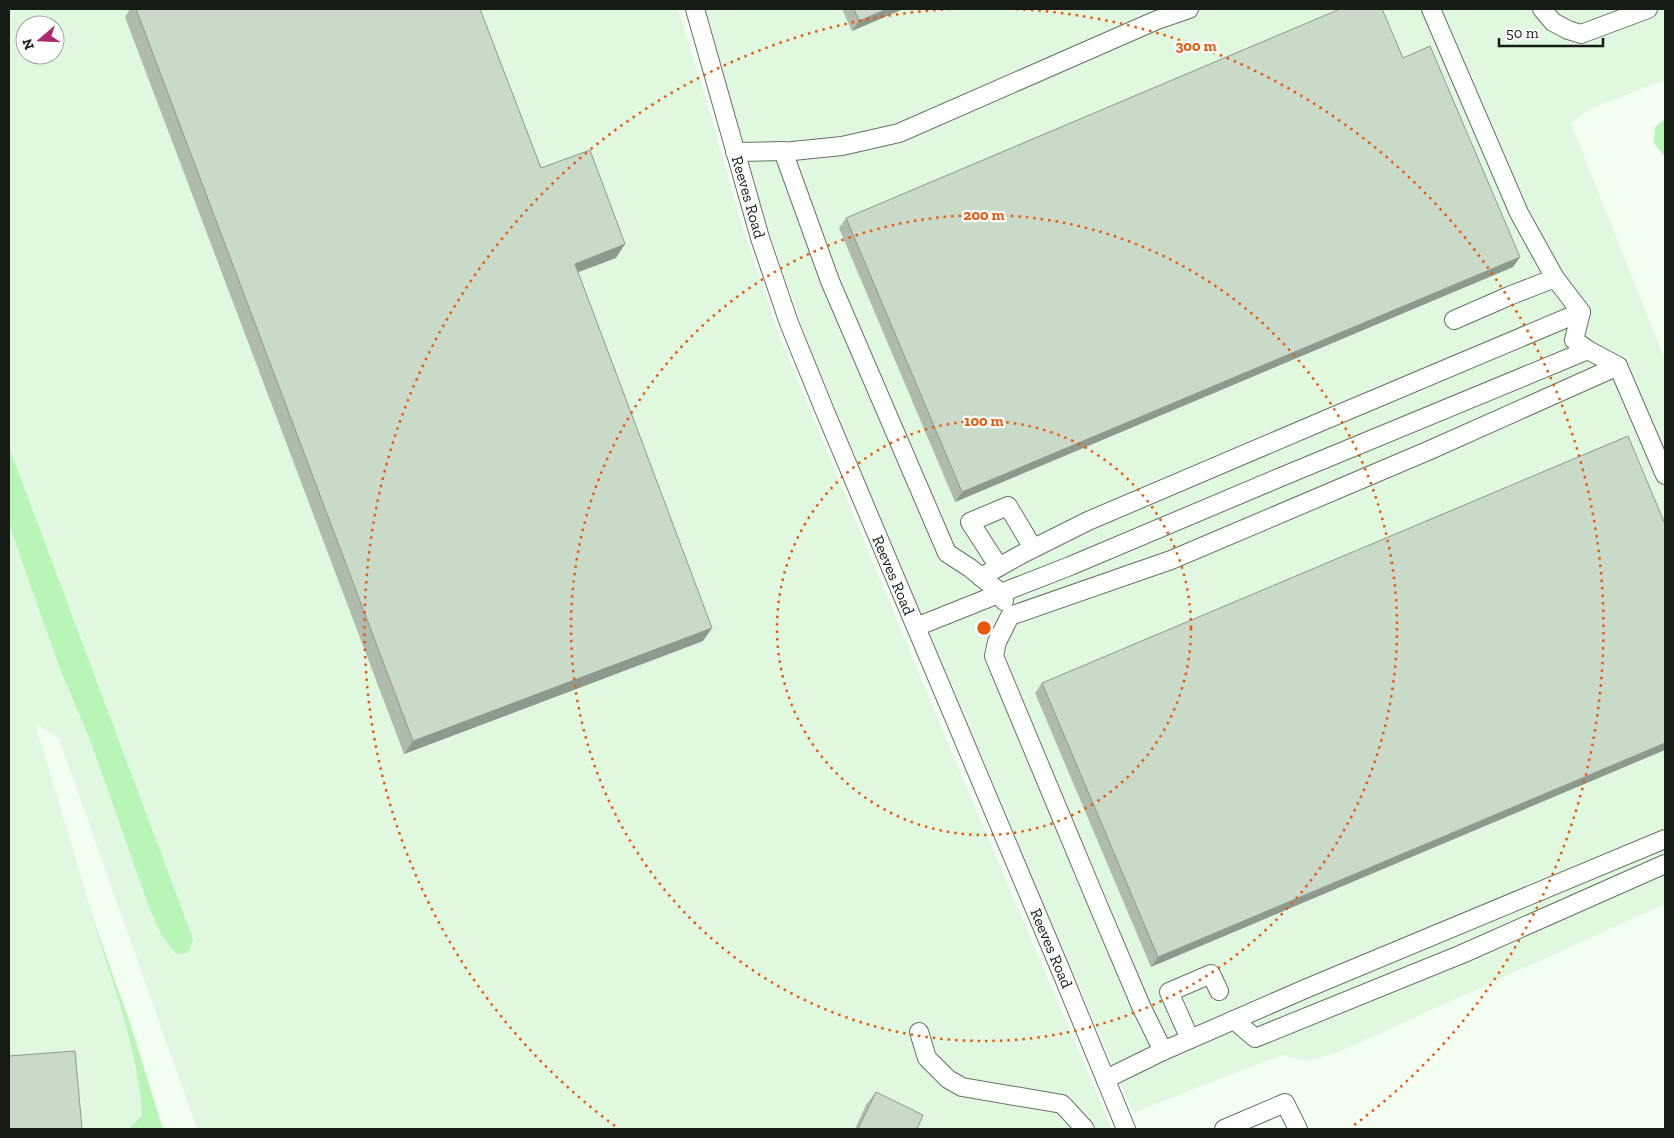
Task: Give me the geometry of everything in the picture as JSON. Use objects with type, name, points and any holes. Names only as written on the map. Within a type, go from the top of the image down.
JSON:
[{"type":"street","name":"Reeves Road","points":[[695,9],[760,238],[789,323],[1126,1129]]},
{"type":"street","points":[[735,152],[783,152],[842,146],[899,133],[1148,24],[1189,9]]},
{"type":"street","points":[[1431,9],[1519,212],[1555,278],[1582,312]]},
{"type":"street","points":[[1542,9],[1553,22],[1581,34],[1648,9]]},
{"type":"street","points":[[783,152],[830,281],[947,553],[1001,593],[1010,616]]},
{"type":"street","points":[[1454,320],[1555,278]]},
{"type":"street","points":[[981,577],[1034,548],[1097,518],[1582,312]]},
{"type":"street","points":[[1582,312],[1574,340],[1618,366],[1665,475]]},
{"type":"street","points":[[916,627],[1070,566],[1588,350]]},
{"type":"street","points":[[1163,1050],[1141,1006],[994,656],[997,642],[1010,616],[1171,560],[1430,450],[1618,366]]},
{"type":"street","points":[[999,567],[970,522],[1008,506],[1034,548]]},
{"type":"street","points":[[1106,1079],[1163,1050],[1665,840]]},
{"type":"street","points":[[1234,1020],[1256,1038],[1462,954],[1665,864]]},
{"type":"street","points":[[1190,1039],[1169,992],[1211,974],[1218,991]]},
{"type":"street","points":[[919,1032],[927,1058],[948,1079],[962,1087],[1062,1104],[1085,1129]]},
{"type":"street","points":[[1224,1129],[1285,1103],[1298,1129]]},
{"type":"shaded area","points":[[9,9],[678,9],[741,222],[780,337],[950,748],[1112,1129],[197,1129],[59,739],[35,723],[149,1102],[159,1129],[9,1129]]},
{"type":"shaded area","points":[[703,9],[1665,9],[1665,80],[1592,108],[1571,123],[1665,360],[1665,904],[1334,1054],[1307,1061],[1281,1055],[1133,1113],[817,369],[767,225]]},
{"type":"shaded area","points":[[1665,119],[1665,157],[1654,143],[1655,127]]},
{"type":"shaded area","points":[[9,447],[193,939],[188,953],[176,954],[161,934],[151,912],[89,737],[60,669],[9,524]]},
{"type":"shaded area","points":[[91,913],[129,1020],[163,1129],[128,1129],[142,1116],[140,1091],[130,1040]]},
{"type":"building","points":[[136,9],[480,9],[541,168],[590,150],[625,244],[575,264],[712,628],[413,741]]},
{"type":"building","points":[[854,9],[887,9],[859,21]]},
{"type":"building","points":[[1340,9],[1382,9],[1403,58],[1430,46],[1520,257],[962,492],[846,218]]},
{"type":"building","points":[[1628,436],[1665,524],[1665,743],[1158,957],[1042,683]]},
{"type":"building","points":[[75,1051],[82,1129],[9,1129],[9,1056]]},
{"type":"building","points":[[876,1092],[923,1115],[917,1129],[858,1129]]}]
